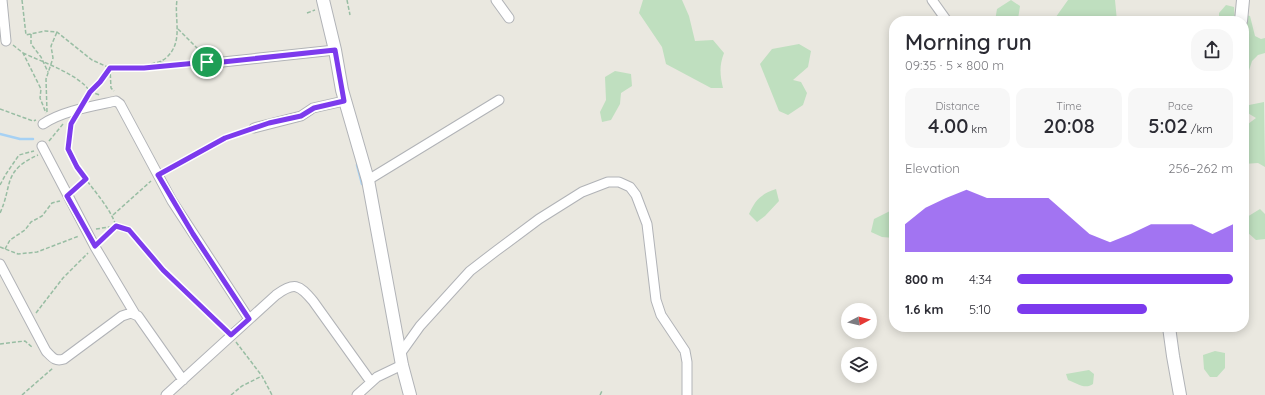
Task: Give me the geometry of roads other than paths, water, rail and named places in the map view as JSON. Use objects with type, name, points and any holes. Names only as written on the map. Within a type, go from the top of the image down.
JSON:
[{"type":"street","points":[[2,0],[6,41]]},
{"type":"street","points":[[496,0],[509,18]]},
{"type":"street","points":[[932,0],[943,16]]},
{"type":"street","points":[[1241,16],[1243,0]]},
{"type":"street","points":[[320,4],[335,50],[344,101],[368,180],[401,360],[410,395]]},
{"type":"street","points":[[207,62],[213,63],[335,50]]},
{"type":"street","points":[[368,180],[499,100]]},
{"type":"street","points":[[43,120],[116,101],[120,104],[158,175],[193,234],[249,319]]},
{"type":"street","points":[[254,128],[301,116],[314,108],[344,101]]},
{"type":"street","points":[[42,146],[67,196],[135,314],[138,316],[183,380]]},
{"type":"street","points":[[357,395],[370,382],[388,371],[401,360],[420,326],[470,271],[538,219],[582,192],[608,182],[619,182],[630,187],[636,195],[646,224],[656,300],[660,314],[685,351],[687,362],[687,395]]},
{"type":"street","points":[[0,264],[31,320],[46,351],[53,359],[64,359],[122,316],[135,314]]},
{"type":"street","points":[[166,395],[249,319],[288,287],[299,287],[304,290],[370,382]]},
{"type":"street","points":[[1170,332],[1180,395]]},
{"type":"waterway","points":[[0,134],[20,139],[33,139]]},
{"type":"waterway","points":[[357,165],[362,184]]}]
